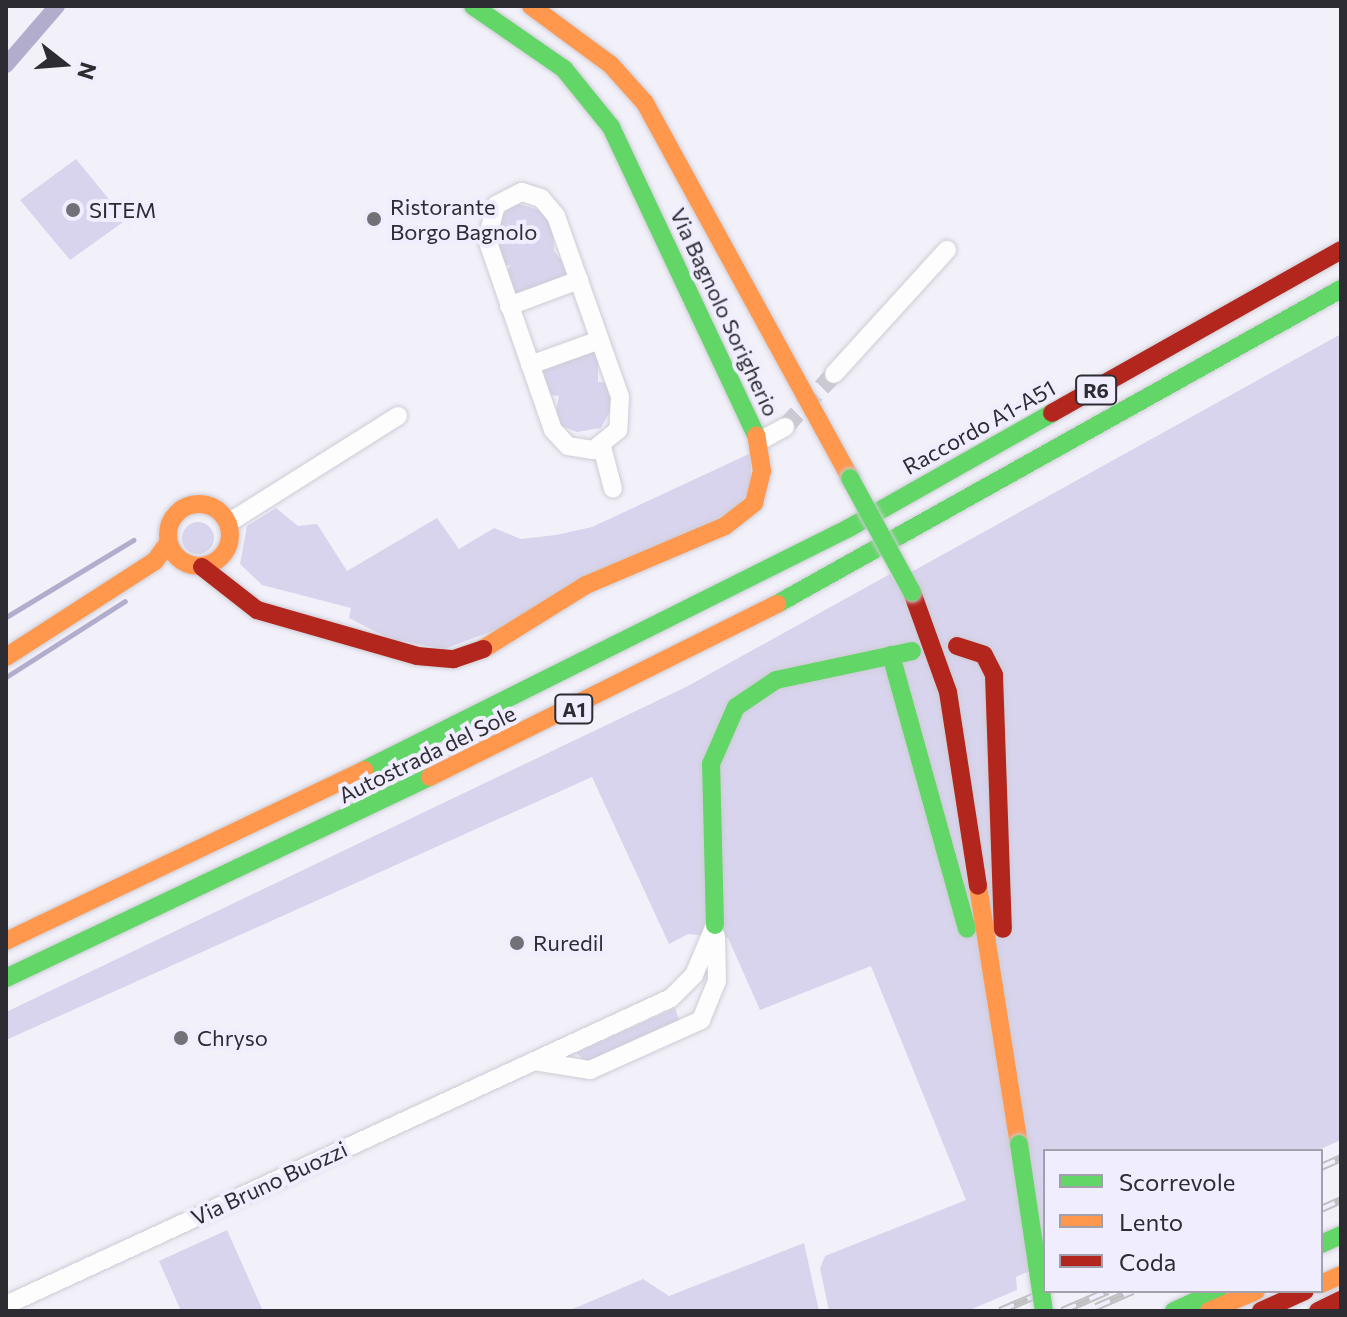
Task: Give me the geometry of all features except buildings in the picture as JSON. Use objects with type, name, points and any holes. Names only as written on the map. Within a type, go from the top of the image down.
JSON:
[{"type":"main road","name":"Via Bagnolo Sorigherio","points":[[202,567],[257,610],[359,641],[433,659],[473,655],[586,585],[741,517],[761,483],[758,442],[603,113],[564,69],[473,6]]},
{"type":"main road","points":[[531,6],[611,65],[645,103],[912,592],[948,692],[1044,1311]]},
{"type":"main road","name":"Raccordo A1-A51","points":[[849,528],[1341,250]]},
{"type":"main road","name":"R6","points":[[863,559],[1341,289]]},
{"type":"main road","points":[[6,657],[155,561],[168,543],[170,522],[184,507],[214,507],[228,523],[222,581]]},
{"type":"main road","name":"Autostrada del Sole","points":[[6,941],[579,668],[849,528]]},
{"type":"main road","points":[[168,543],[180,561]]},
{"type":"main road","points":[[155,561],[180,561],[202,567],[225,554]]},
{"type":"main road","name":"Autostrada del Sole","points":[[6,978],[606,694],[863,559]]},
{"type":"main road","points":[[957,646],[984,655],[994,675],[1007,1072]]},
{"type":"main road","points":[[715,925],[711,764],[725,722],[776,680],[920,649]]},
{"type":"main road","points":[[891,655],[1007,1072]]},
{"type":"main road","points":[[1174,1311],[1214,1293]]},
{"type":"main road","points":[[1209,1311],[1251,1293]]},
{"type":"main road","points":[[1261,1311],[1301,1293]]},
{"type":"main road","points":[[1318,1311],[1341,1300]]},
{"type":"street","points":[[511,194],[532,194],[549,204],[579,280],[622,405],[618,430],[602,447],[584,451],[561,441],[530,365],[487,230],[496,205],[511,194]]},
{"type":"street","points":[[834,374],[947,250]]},
{"type":"street","points":[[509,306],[579,280]]},
{"type":"street","points":[[530,365],[600,340]]},
{"type":"street","points":[[228,523],[398,416]]},
{"type":"street","points":[[758,442],[785,427]]},
{"type":"street","points":[[602,447],[613,489]]},
{"type":"street","points":[[532,1061],[590,1070],[701,1020],[717,981],[715,925]]},
{"type":"street","name":"Via Bruno Buozzi","points":[[6,1305],[671,998],[694,975],[715,925]]},
{"type":"street","points":[[671,998],[690,999],[701,1020]]},
{"type":"street","points":[[575,1069],[568,1055],[576,1041]]},
{"type":"shaded area","name":"SITEM","points":[[76,159],[126,220],[70,260],[20,200]]},
{"type":"shaded area","points":[[516,203],[552,214],[554,251],[576,279],[511,303],[502,277],[511,265],[498,265],[495,235],[498,218]]},
{"type":"shaded area","points":[[1341,334],[1341,1140],[1321,1149],[1043,1149],[1043,1265],[1016,1277],[1017,1290],[967,1311],[829,1311],[820,1268],[825,1256],[966,1200],[871,966],[760,1010],[728,938],[688,934],[669,944],[592,777],[6,1040],[6,1012],[686,687],[890,574],[895,581]]},
{"type":"shaded area","points":[[598,343],[598,382],[612,383],[616,400],[601,428],[577,432],[554,423],[559,396],[545,394],[534,365]]},
{"type":"shaded area","points":[[751,453],[751,488],[736,509],[509,625],[444,649],[390,639],[349,618],[351,608],[262,585],[240,564],[247,526],[276,508],[298,526],[317,524],[347,571],[437,518],[459,549],[494,528],[521,539],[592,527]]},
{"type":"shaded area","points":[[198,522],[209,527],[214,538],[209,549],[198,554],[187,549],[182,538],[187,527]]},
{"type":"shaded area","points":[[675,1008],[680,1022],[589,1064],[576,1053]]},
{"type":"shaded area","points":[[227,1230],[263,1311],[181,1311],[159,1261]]},
{"type":"shaded area","points":[[804,1243],[819,1311],[568,1311],[643,1279],[669,1296]]},
{"type":"waterway","points":[[6,65],[57,6]]},
{"type":"waterway","points":[[6,617],[133,540]]},
{"type":"waterway","points":[[6,677],[125,601]]},
{"type":"tunnel","points":[[785,427],[834,374]]},
{"type":"railway","points":[[1323,1166],[1341,1158]]},
{"type":"railway","points":[[1323,1208],[1341,1200]]},
{"type":"railway","points":[[1000,1311],[1043,1292]]},
{"type":"railway","points":[[1062,1311],[1103,1293]]},
{"type":"railway","points":[[1096,1307],[1128,1293]]},
{"type":"traffic: fast","points":[[473,6],[564,69],[611,127],[756,435]]},
{"type":"traffic: fast","points":[[777,604],[1341,289]]},
{"type":"traffic: fast","points":[[364,770],[849,528],[1052,413]]},
{"type":"traffic: fast","points":[[850,478],[912,592]]},
{"type":"traffic: fast","points":[[715,925],[711,764],[736,707],[776,680],[912,651]]},
{"type":"traffic: fast","points":[[891,655],[967,929]]},
{"type":"traffic: fast","points":[[6,978],[430,777]]},
{"type":"traffic: fast","points":[[1019,1144],[1044,1311]]},
{"type":"traffic: fast","points":[[1323,1243],[1341,1235]]},
{"type":"traffic: fast","points":[[1174,1311],[1214,1293]]},
{"type":"traffic: slow","points":[[531,6],[611,65],[645,103],[850,478]]},
{"type":"traffic: slow","points":[[483,649],[586,585],[725,526],[754,503],[762,471],[756,435]]},
{"type":"traffic: slow","points":[[193,504],[205,504],[221,513],[228,523],[230,535],[228,547],[221,557],[205,566],[193,566],[173,552],[168,541],[168,529],[182,509],[193,504]]},
{"type":"traffic: slow","points":[[6,657],[155,561],[168,543]]},
{"type":"traffic: slow","points":[[430,777],[777,604]]},
{"type":"traffic: slow","points":[[6,941],[364,770]]},
{"type":"traffic: slow","points":[[978,886],[1019,1144]]},
{"type":"traffic: slow","points":[[1323,1283],[1341,1275]]},
{"type":"traffic: slow","points":[[1209,1311],[1251,1293]]},
{"type":"traffic: jam","points":[[1052,413],[1341,250]]},
{"type":"traffic: jam","points":[[202,567],[257,610],[417,656],[454,659],[483,649]]},
{"type":"traffic: jam","points":[[912,592],[948,692],[978,886]]},
{"type":"traffic: jam","points":[[957,646],[984,655],[994,675],[1003,929]]},
{"type":"traffic: jam","points":[[1261,1311],[1301,1293]]},
{"type":"traffic: jam","points":[[1318,1311],[1341,1300]]},
{"type":"place","name":"SITEM","points":[[73,210]]},
{"type":"place","name":"Ristorante Borgo Bagnolo","points":[[374,219]]},
{"type":"place","name":"Ruredil","points":[[517,943]]},
{"type":"place","name":"Chryso","points":[[181,1038]]}]
